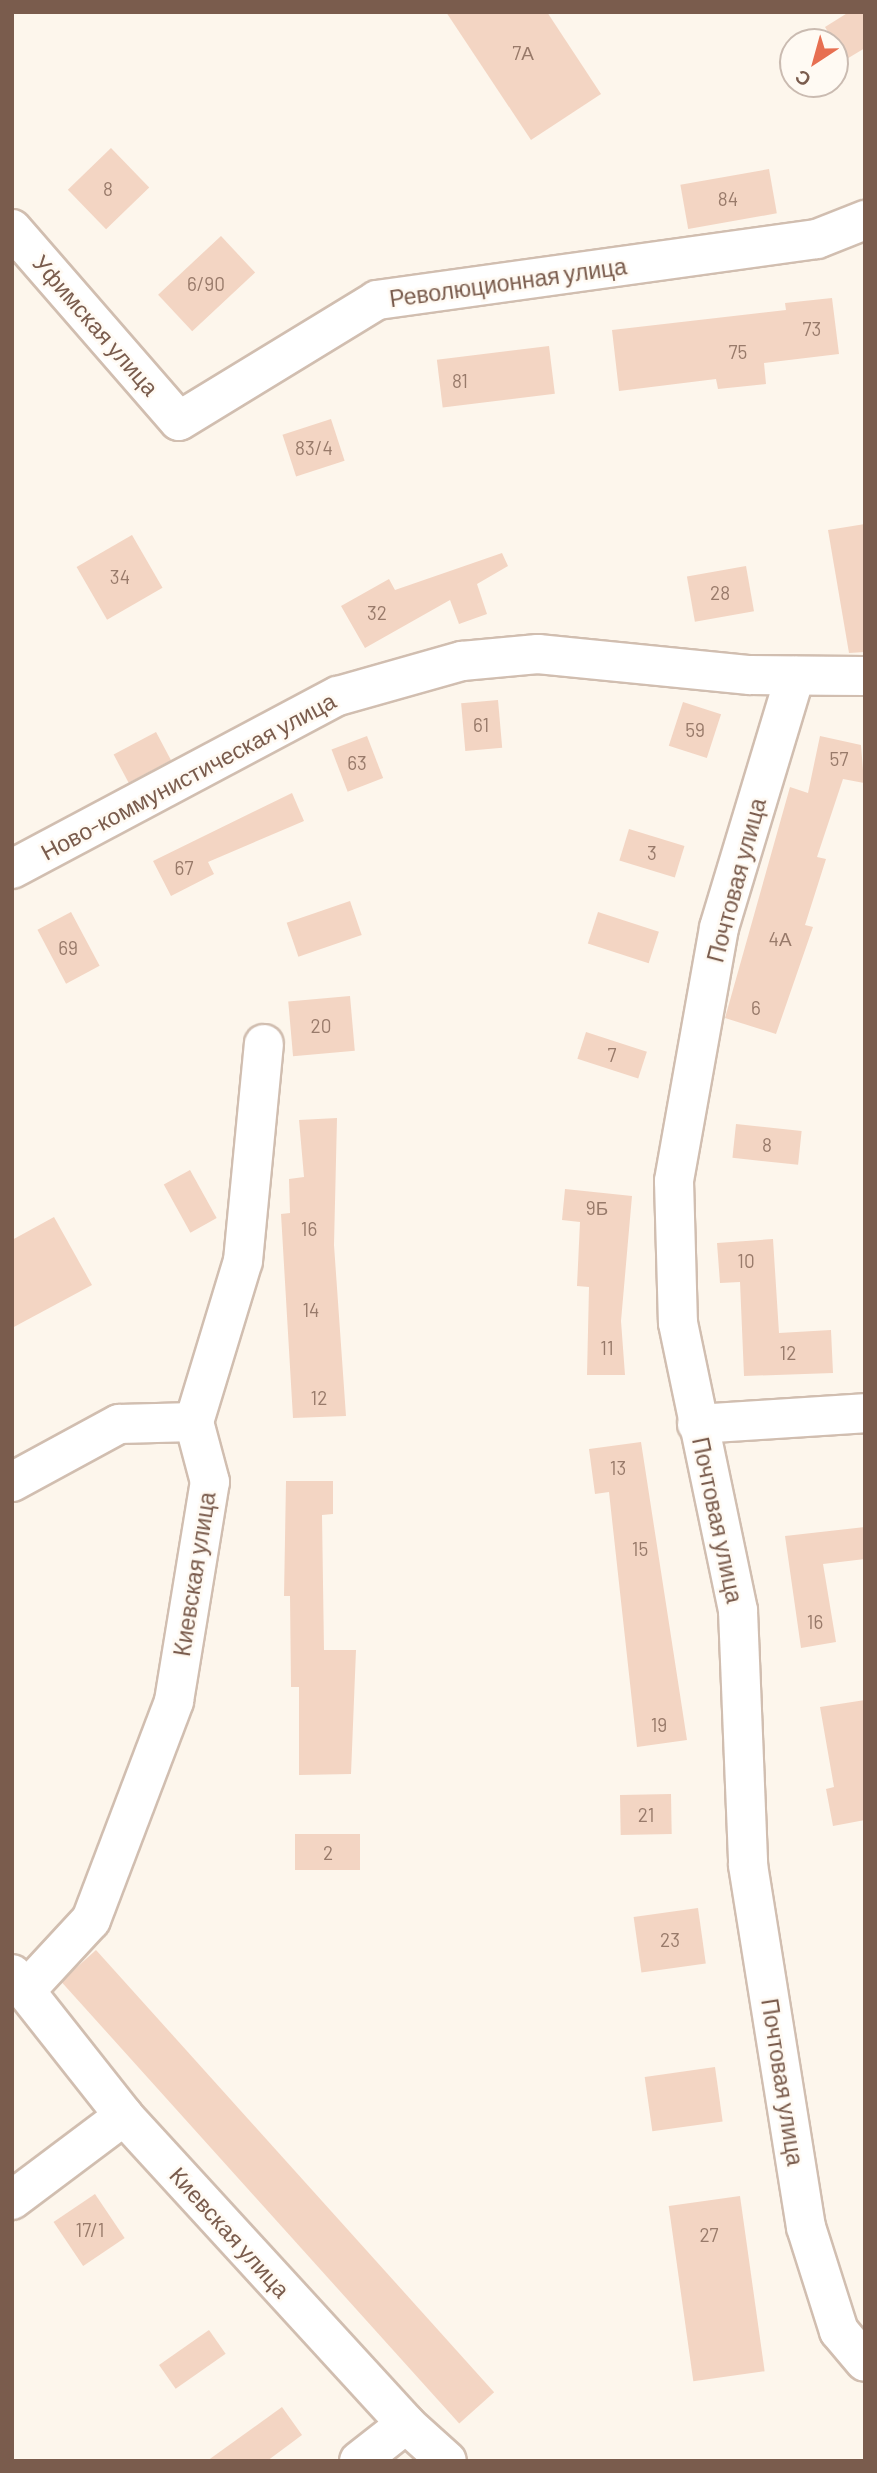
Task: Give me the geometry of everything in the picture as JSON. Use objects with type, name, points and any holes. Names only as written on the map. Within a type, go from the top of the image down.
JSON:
[{"type":"street","name":"Революционная улица","points":[[179,421],[377,300],[817,239],[865,220]]},
{"type":"street","name":"Уфимская улица","points":[[12,229],[179,421]]},
{"type":"street","name":"Ново-коммунистическая улица","points":[[12,869],[338,696],[461,661],[538,654],[795,676],[865,676]]},
{"type":"street","name":"Почтовая улица","points":[[795,676],[719,928],[674,1181],[678,1323],[738,1611],[748,1865],[806,2227],[839,2331],[865,2362]]},
{"type":"street","points":[[12,1482],[119,1424],[194,1422],[243,1261],[264,1044]]},
{"type":"street","points":[[697,1424],[865,1413]]},
{"type":"street","name":"Киевская улица","points":[[194,1422],[210,1482],[174,1701],[91,1920],[19,1982],[124,2116],[406,2424],[447,2461]]},
{"type":"street","points":[[12,2200],[124,2116]]},
{"type":"street","points":[[359,2461],[406,2424]]},
{"type":"building","points":[[446,12],[547,12],[601,94],[531,140]]},
{"type":"building","points":[[849,12],[865,12],[865,48],[849,58],[849,28],[825,27]]},
{"type":"building","points":[[111,148],[149,188],[106,229],[68,190]]},
{"type":"building","points":[[769,169],[777,213],[688,229],[680,185]]},
{"type":"building","points":[[221,236],[255,273],[192,331],[158,295]]},
{"type":"building","points":[[832,298],[839,354],[764,363],[766,384],[718,389],[716,379],[619,391],[612,330],[786,310],[785,303]]},
{"type":"building","points":[[549,346],[555,394],[443,407],[437,360]]},
{"type":"building","points":[[331,419],[345,461],[296,477],[282,435]]},
{"type":"building","points":[[865,524],[865,652],[849,653],[828,530]]},
{"type":"building","points":[[132,535],[162,588],[107,620],[77,567]]},
{"type":"building","points":[[502,553],[508,566],[477,584],[487,614],[459,624],[450,600],[365,648],[341,606],[389,579],[395,590]]},
{"type":"building","points":[[746,566],[754,611],[695,622],[687,576]]},
{"type":"building","points":[[498,700],[502,748],[465,751],[461,703]]},
{"type":"building","points":[[683,702],[721,714],[707,758],[669,746]]},
{"type":"building","points":[[156,732],[171,760],[129,783],[114,755]]},
{"type":"building","points":[[367,736],[383,778],[348,792],[332,750]]},
{"type":"building","points":[[820,736],[861,745],[864,783],[843,779],[817,857],[826,859],[805,925],[813,927],[776,1034],[725,1018],[790,787],[808,793]]},
{"type":"building","points":[[292,793],[304,821],[208,862],[214,874],[171,896],[153,861]]},
{"type":"building","points":[[629,829],[684,846],[675,878],[619,861]]},
{"type":"building","points":[[350,901],[362,935],[298,957],[287,923]]},
{"type":"building","points":[[71,912],[100,966],[66,984],[37,930]]},
{"type":"building","points":[[598,912],[659,932],[649,963],[588,943]]},
{"type":"building","points":[[350,996],[355,1051],[293,1056],[288,1001]]},
{"type":"building","points":[[586,1032],[647,1052],[638,1078],[577,1059]]},
{"type":"building","points":[[337,1118],[334,1245],[346,1416],[293,1418],[281,1214],[290,1213],[289,1179],[304,1177],[299,1120]]},
{"type":"building","points":[[736,1124],[802,1131],[798,1165],[732,1158]]},
{"type":"building","points":[[190,1170],[217,1218],[190,1233],[164,1185]]},
{"type":"building","points":[[565,1189],[632,1196],[621,1321],[625,1375],[587,1375],[589,1287],[577,1286],[580,1222],[562,1220]]},
{"type":"building","points":[[54,1217],[92,1285],[12,1328],[12,1240]]},
{"type":"building","points":[[773,1239],[779,1333],[831,1330],[833,1373],[744,1376],[740,1282],[720,1283],[717,1243]]},
{"type":"building","points":[[641,1442],[687,1740],[637,1747],[609,1492],[595,1494],[589,1449]]},
{"type":"building","points":[[286,1481],[333,1481],[333,1514],[322,1515],[324,1650],[356,1650],[351,1774],[299,1775],[299,1687],[291,1687],[290,1596],[284,1596]]},
{"type":"building","points":[[865,1527],[865,1559],[823,1564],[836,1642],[801,1648],[785,1536]]},
{"type":"building","points":[[865,1700],[865,1820],[833,1826],[826,1789],[834,1787],[820,1707]]},
{"type":"building","points":[[671,1794],[672,1834],[621,1835],[620,1795]]},
{"type":"building","points":[[295,1834],[360,1834],[360,1870],[295,1870]]},
{"type":"building","points":[[698,1908],[706,1963],[641,1973],[634,1917]]},
{"type":"building","points":[[96,1950],[494,2392],[459,2424],[61,1981]]},
{"type":"building","points":[[715,2067],[723,2121],[652,2131],[645,2077]]},
{"type":"building","points":[[95,2194],[125,2238],[83,2266],[54,2222]]},
{"type":"building","points":[[740,2196],[765,2371],[693,2381],[669,2206]]},
{"type":"building","points":[[209,2330],[226,2354],[176,2389],[159,2365]]},
{"type":"building","points":[[282,2407],[302,2435],[267,2461],[207,2461]]}]
